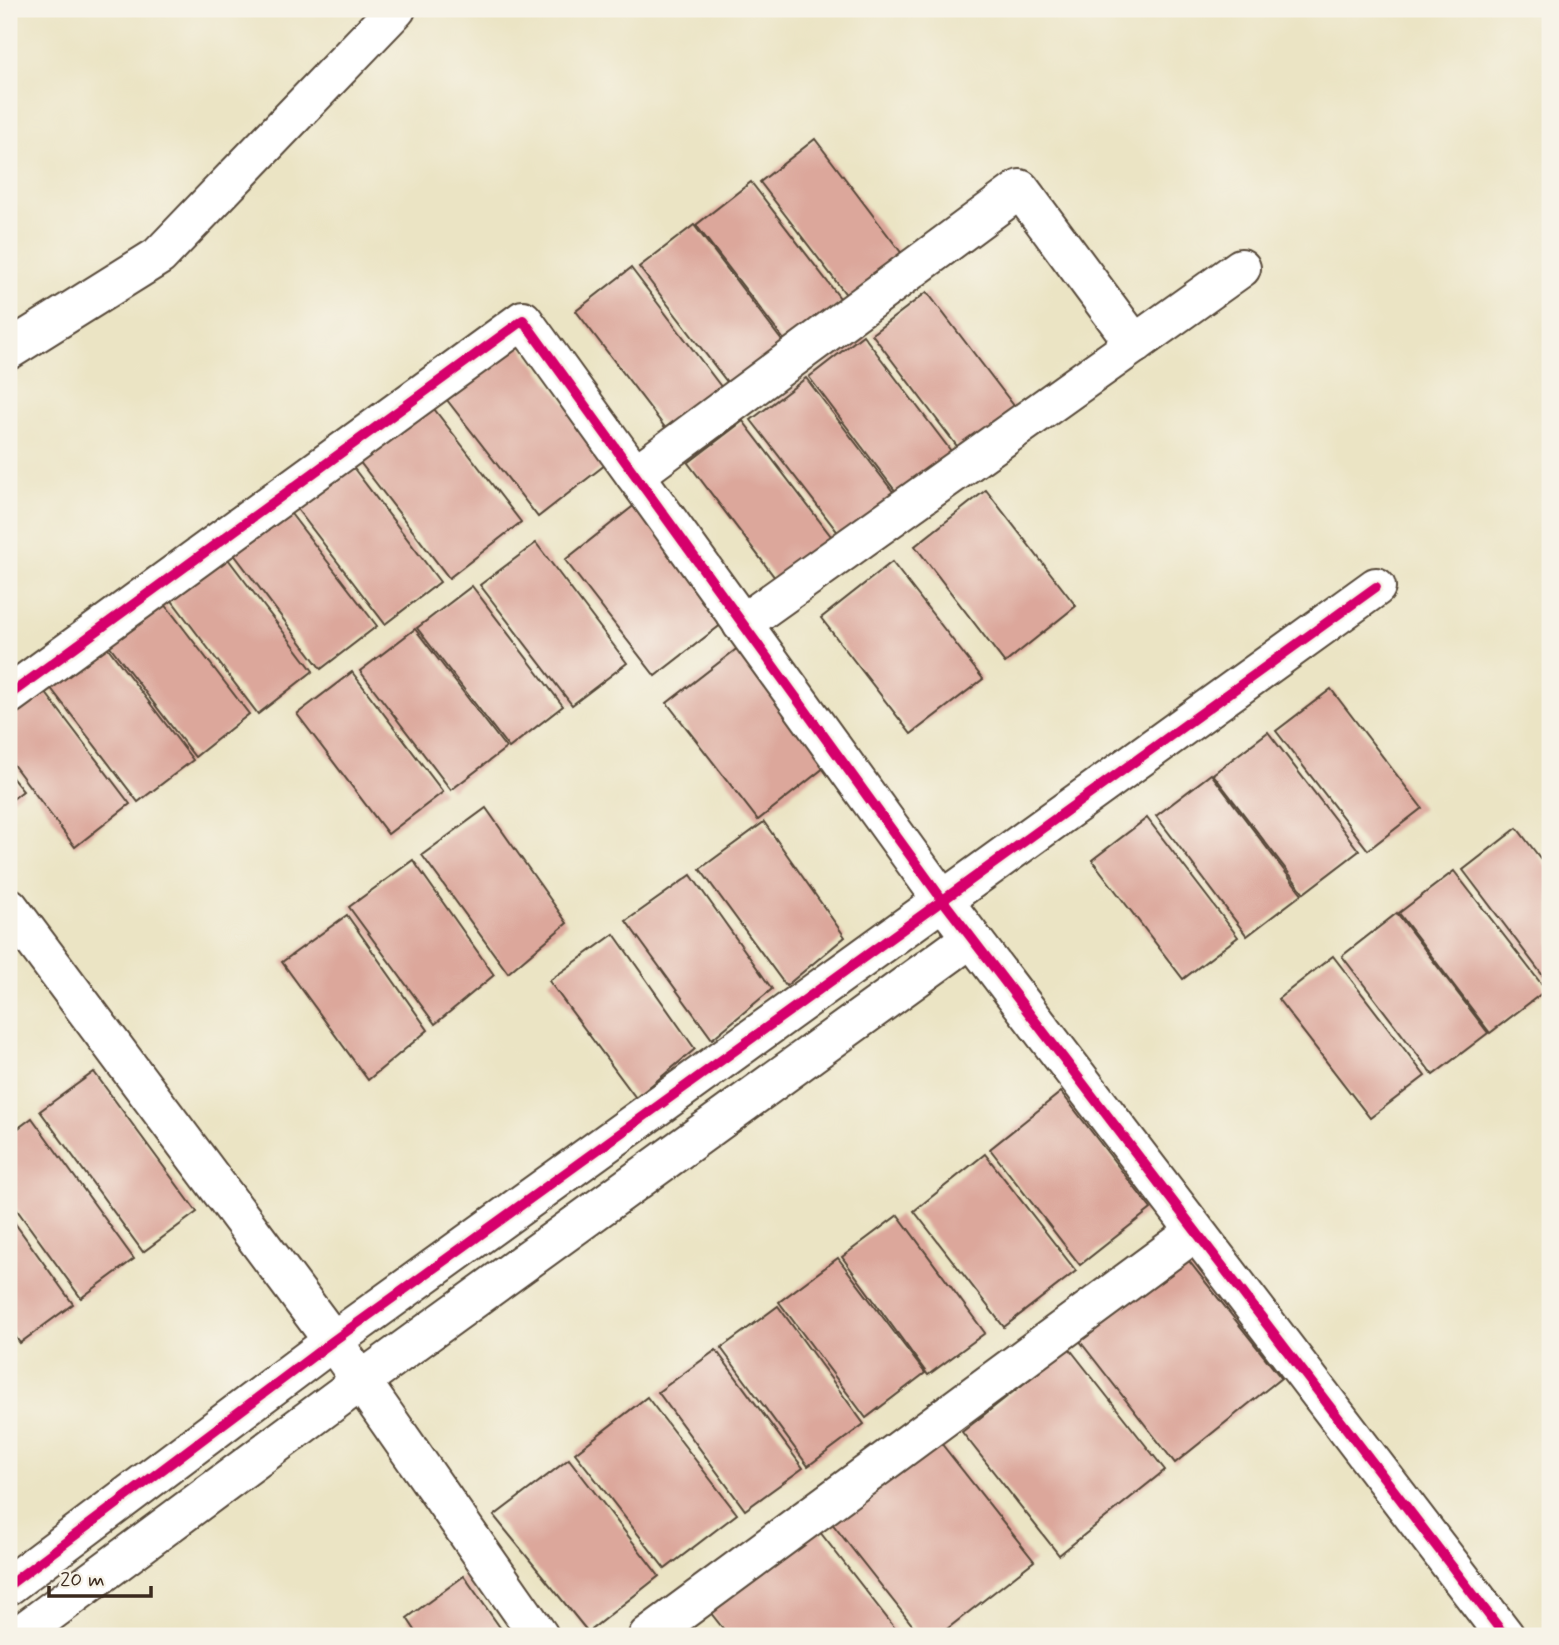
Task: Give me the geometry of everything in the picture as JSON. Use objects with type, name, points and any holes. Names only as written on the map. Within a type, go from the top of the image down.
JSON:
[{"type":"street","points":[[9,350],[159,256],[396,9]]},
{"type":"street","points":[[635,475],[1020,189],[1135,344]]},
{"type":"street","points":[[742,624],[1241,268]]},
{"type":"street","points":[[9,695],[523,320],[941,898],[1506,1636]]},
{"type":"street","points":[[9,1586],[333,1341],[941,898],[1376,587]]},
{"type":"street","points":[[9,907],[333,1341],[539,1636]]},
{"type":"street","points":[[18,1636],[361,1381],[971,938]]},
{"type":"street","points":[[648,1636],[1195,1232]]},
{"type":"building","points":[[815,139],[906,259],[851,301],[760,182]]},
{"type":"building","points":[[751,182],[843,302],[788,345],[696,225]]},
{"type":"building","points":[[694,225],[785,345],[731,387],[639,267]]},
{"type":"building","points":[[631,268],[722,388],[667,430],[576,311]]},
{"type":"building","points":[[927,292],[1018,411],[963,454],[872,334]]},
{"type":"building","points":[[863,335],[954,455],[900,497],[809,377]]},
{"type":"building","points":[[519,344],[610,461],[538,517],[447,400]]},
{"type":"building","points":[[806,378],[897,497],[843,539],[751,420]]},
{"type":"building","points":[[431,405],[521,522],[449,578],[359,461]]},
{"type":"building","points":[[743,421],[834,540],[779,583],[688,463]]},
{"type":"building","points":[[349,462],[440,582],[385,624],[294,505]]},
{"type":"building","points":[[986,490],[1076,606],[1005,663],[915,546]]},
{"type":"building","points":[[636,504],[727,620],[655,676],[565,560]]},
{"type":"building","points":[[285,506],[377,626],[321,669],[230,549]]},
{"type":"building","points":[[536,543],[627,663],[572,705],[480,585]]},
{"type":"building","points":[[222,551],[313,671],[258,714],[167,594]]},
{"type":"building","points":[[892,562],[983,679],[911,734],[821,618]]},
{"type":"building","points":[[472,586],[563,706],[509,748],[417,628]]},
{"type":"building","points":[[158,595],[249,714],[195,757],[103,637]]},
{"type":"building","points":[[415,629],[506,748],[451,790],[360,671]]},
{"type":"building","points":[[102,640],[193,760],[138,802],[47,683]]},
{"type":"building","points":[[739,647],[830,763],[758,820],[667,703]]},
{"type":"building","points":[[352,672],[443,792],[388,834],[297,714]]},
{"type":"building","points":[[39,684],[130,804],[75,847],[9,759],[9,708]]},
{"type":"building","points":[[1331,689],[1422,808],[1368,850],[1276,731]]},
{"type":"building","points":[[1268,732],[1359,851],[1304,893],[1213,774]]},
{"type":"building","points":[[9,774],[23,791],[9,802]]},
{"type":"building","points":[[1211,774],[1302,894],[1247,936],[1156,816]]},
{"type":"building","points":[[486,808],[567,923],[508,973],[422,855]]},
{"type":"building","points":[[1147,818],[1238,937],[1183,979],[1092,860]]},
{"type":"building","points":[[764,822],[845,937],[786,986],[700,869]]},
{"type":"building","points":[[1517,828],[1550,871],[1550,985],[1463,870]]},
{"type":"building","points":[[413,860],[494,975],[435,1024],[349,907]]},
{"type":"building","points":[[1454,871],[1546,990],[1490,1033],[1399,913]]},
{"type":"building","points":[[691,875],[772,989],[712,1039],[626,921]]},
{"type":"building","points":[[1397,913],[1488,1033],[1433,1075],[1342,956]]},
{"type":"building","points":[[347,915],[428,1030],[368,1080],[282,962]]},
{"type":"building","points":[[614,934],[695,1049],[636,1098],[549,981]]},
{"type":"building","points":[[1333,956],[1425,1076],[1370,1118],[1278,999]]},
{"type":"building","points":[[94,1072],[197,1212],[143,1252],[40,1111]]},
{"type":"building","points":[[1061,1092],[1151,1209],[1080,1265],[990,1149]]},
{"type":"building","points":[[32,1118],[134,1259],[81,1298],[9,1199],[9,1135]]},
{"type":"building","points":[[985,1154],[1076,1271],[1004,1327],[914,1211]]},
{"type":"building","points":[[9,1215],[73,1304],[20,1343],[9,1328]]},
{"type":"building","points":[[898,1215],[985,1333],[928,1375],[842,1257]]},
{"type":"building","points":[[1185,1256],[1281,1378],[1175,1463],[1079,1340]]},
{"type":"building","points":[[838,1258],[925,1373],[866,1418],[779,1302]]},
{"type":"building","points":[[778,1306],[864,1424],[808,1466],[721,1348]]},
{"type":"building","points":[[1069,1348],[1165,1470],[1059,1555],[962,1432]]},
{"type":"building","points":[[716,1350],[803,1468],[745,1510],[658,1392]]},
{"type":"building","points":[[647,1397],[737,1514],[665,1569],[575,1453]]},
{"type":"building","points":[[937,1438],[1034,1561],[938,1636],[921,1636],[831,1522]]},
{"type":"building","points":[[569,1459],[659,1576],[588,1632],[494,1516]]},
{"type":"building","points":[[816,1527],[901,1636],[729,1636],[710,1612]]},
{"type":"building","points":[[464,1576],[506,1636],[419,1636],[407,1618]]},
{"type":"cycle path","points":[[9,695],[523,320],[941,898],[1505,1636]]},
{"type":"cycle path","points":[[9,1585],[333,1341],[1376,587]]}]
